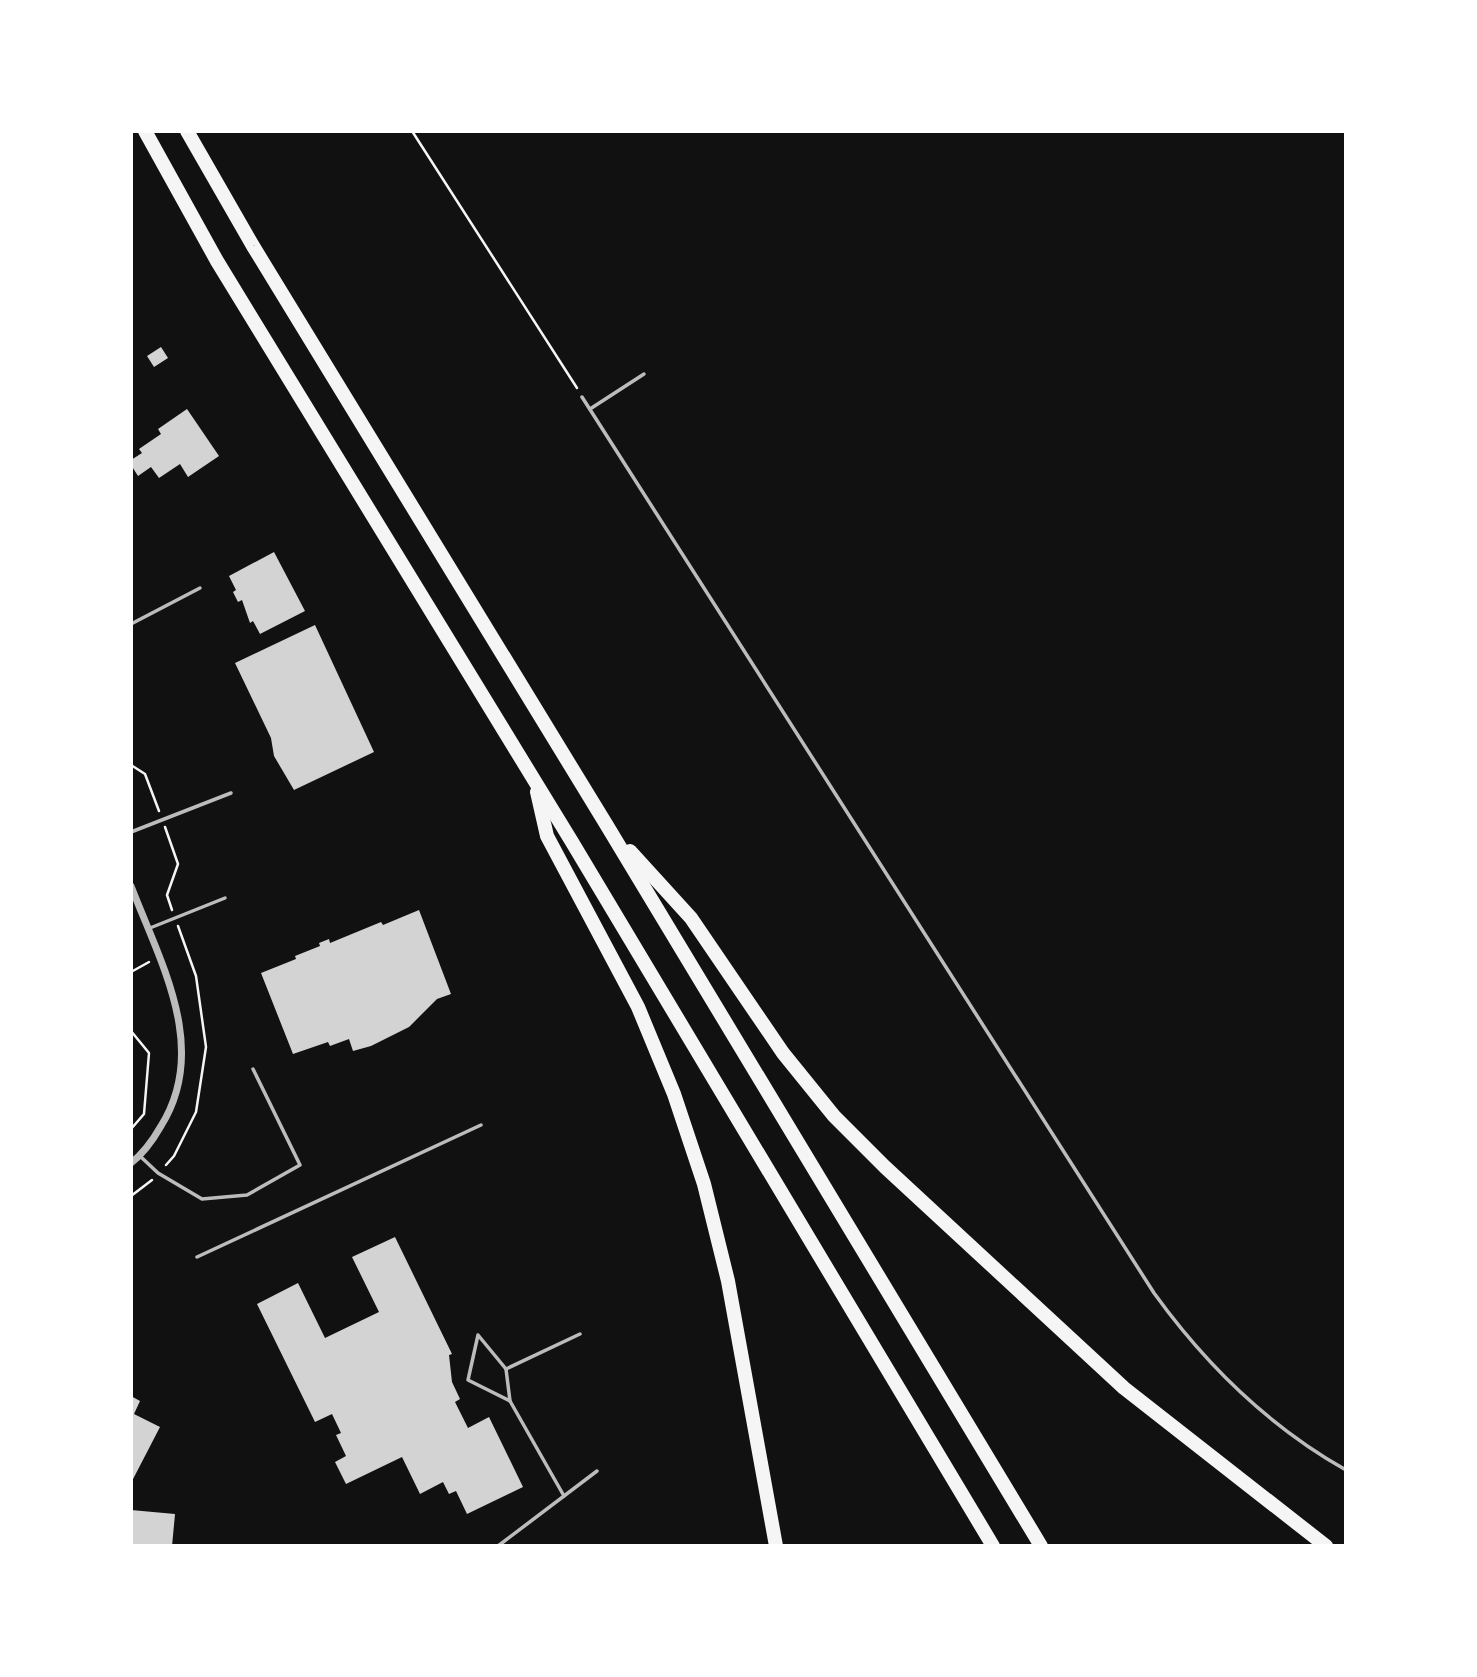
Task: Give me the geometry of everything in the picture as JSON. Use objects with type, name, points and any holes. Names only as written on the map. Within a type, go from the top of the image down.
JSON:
[{"type":"highway","points":[[145,131],[217,261],[535,780],[993,1546]]},
{"type":"highway","points":[[187,131],[260,258],[606,824],[1041,1546]]},
{"type":"highway","points":[[535,780],[547,836],[638,1007],[674,1094],[704,1184],[728,1280],[776,1546]]},
{"type":"highway","points":[[606,824],[691,918],[783,1053],[834,1116],[1124,1388],[1326,1546]]},
{"type":"street","points":[[131,886],[175,1000],[180,1021],[181,1069],[167,1116],[150,1143],[131,1163]]},
{"type":"lane","points":[[590,409],[644,374]]},
{"type":"lane","points":[[582,397],[1176,1324],[1227,1381],[1270,1419],[1300,1442],[1346,1470]]},
{"type":"lane","points":[[131,624],[200,588]]},
{"type":"lane","points":[[131,832],[231,793]]},
{"type":"lane","points":[[148,929],[225,898]]},
{"type":"lane","points":[[140,1155],[158,1173],[202,1199],[247,1195],[300,1165],[253,1069]]},
{"type":"lane","points":[[197,1256],[481,1125]]},
{"type":"lane","points":[[506,1369],[580,1334]]},
{"type":"lane","points":[[510,1401],[468,1380],[478,1335],[506,1369],[510,1401],[564,1496]]},
{"type":"lane","points":[[498,1546],[597,1471]]},
{"type":"path","points":[[412,131],[582,397]]},
{"type":"path","points":[[131,765],[145,775],[178,864],[167,895],[175,918]]},
{"type":"path","points":[[131,972],[159,958]]},
{"type":"path","points":[[131,1031],[149,1053],[144,1114],[131,1129]]},
{"type":"building","points":[[161,347],[168,358],[154,367],[147,356]]},
{"type":"building","points":[[187,409],[219,456],[188,477],[180,464],[159,478],[151,467],[138,476],[131,460],[142,453],[139,449],[161,434],[158,429]]},
{"type":"building","points":[[274,552],[305,611],[260,634],[253,621],[250,623],[242,600],[238,602],[229,576]]},
{"type":"building","points":[[315,625],[374,752],[294,790],[274,756],[271,738],[235,663]]},
{"type":"building","points":[[419,910],[451,994],[437,999],[409,1027],[371,1046],[353,1051],[349,1039],[330,1046],[328,1042],[293,1054],[261,973],[296,959],[295,956],[320,946],[319,943],[329,939],[330,943]]},
{"type":"building","points":[[395,1237],[452,1354],[449,1355],[452,1382],[460,1399],[455,1402],[468,1428],[489,1417],[523,1487],[467,1514],[456,1491],[449,1494],[443,1482],[420,1494],[402,1457],[346,1484],[335,1462],[346,1456],[336,1435],[341,1433],[332,1414],[315,1422],[257,1304],[298,1283],[325,1338],[379,1312],[352,1257]]},
{"type":"building","points":[[131,1396],[140,1401],[134,1414],[160,1427],[131,1483]]},
{"type":"building","points":[[131,1510],[175,1514],[172,1546],[131,1546]]}]
